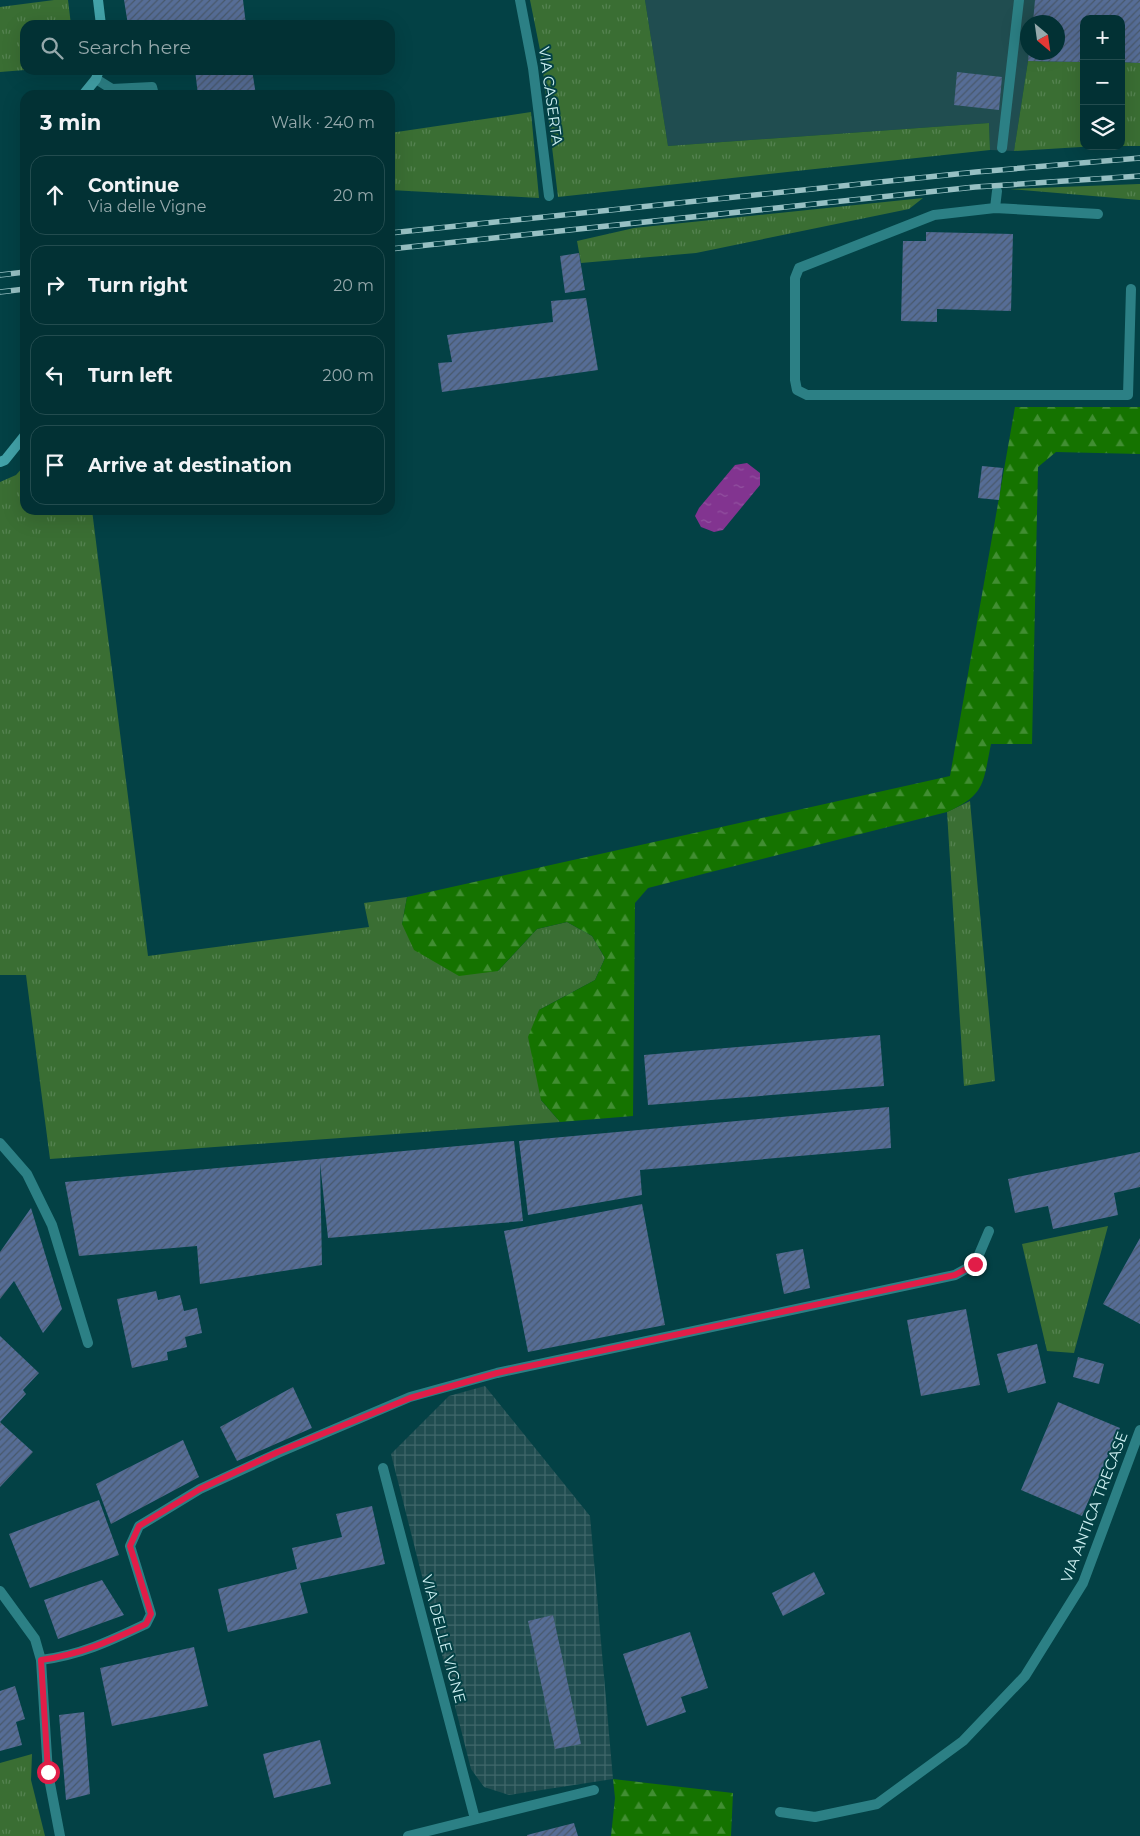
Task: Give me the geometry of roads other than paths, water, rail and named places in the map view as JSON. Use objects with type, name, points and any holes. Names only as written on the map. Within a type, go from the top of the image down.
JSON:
[{"type":"street","points":[[98,0],[100,20]]},
{"type":"street","name":"VIA CASERTA","points":[[520,0],[533,68],[549,196]]},
{"type":"street","points":[[1002,148],[1019,0]]},
{"type":"street","points":[[87,90],[97,75]]},
{"type":"street","points":[[99,75],[112,90],[152,87],[153,90]]},
{"type":"street","points":[[995,208],[997,191]]},
{"type":"street","points":[[1098,214],[995,208],[934,215],[799,268],[795,278],[795,380],[798,390],[807,395],[1128,395],[1131,289]]},
{"type":"street","points":[[0,462],[5,460],[20,441]]},
{"type":"street","points":[[0,1143],[27,1174],[52,1225],[88,1343]]},
{"type":"street","points":[[41,1660],[68,1656],[95,1648],[146,1624],[151,1614],[130,1546],[139,1526],[200,1489],[278,1452],[410,1398],[497,1373],[955,1275],[975,1264],[989,1231]]},
{"type":"street","name":"VIA ANTICA TRECASE","points":[[780,1812],[815,1816],[877,1804],[963,1741],[1025,1676],[1083,1584],[1140,1430]]},
{"type":"street","name":"VIA DELLE VIGNE","points":[[383,1468],[475,1819]]},
{"type":"street","points":[[0,1591],[35,1639],[41,1660],[48,1772],[60,1836]]},
{"type":"street","points":[[408,1836],[594,1790]]},
{"type":"water","points":[[747,463],[760,473],[760,485],[723,530],[714,532],[701,527],[695,516],[699,508],[735,465]]},
{"type":"railway","points":[[395,232],[976,172],[1140,158]]},
{"type":"railway","points":[[395,248],[975,187],[1140,176]]},
{"type":"railway","points":[[0,275],[20,273]]},
{"type":"railway","points":[[0,292],[20,290]]}]
